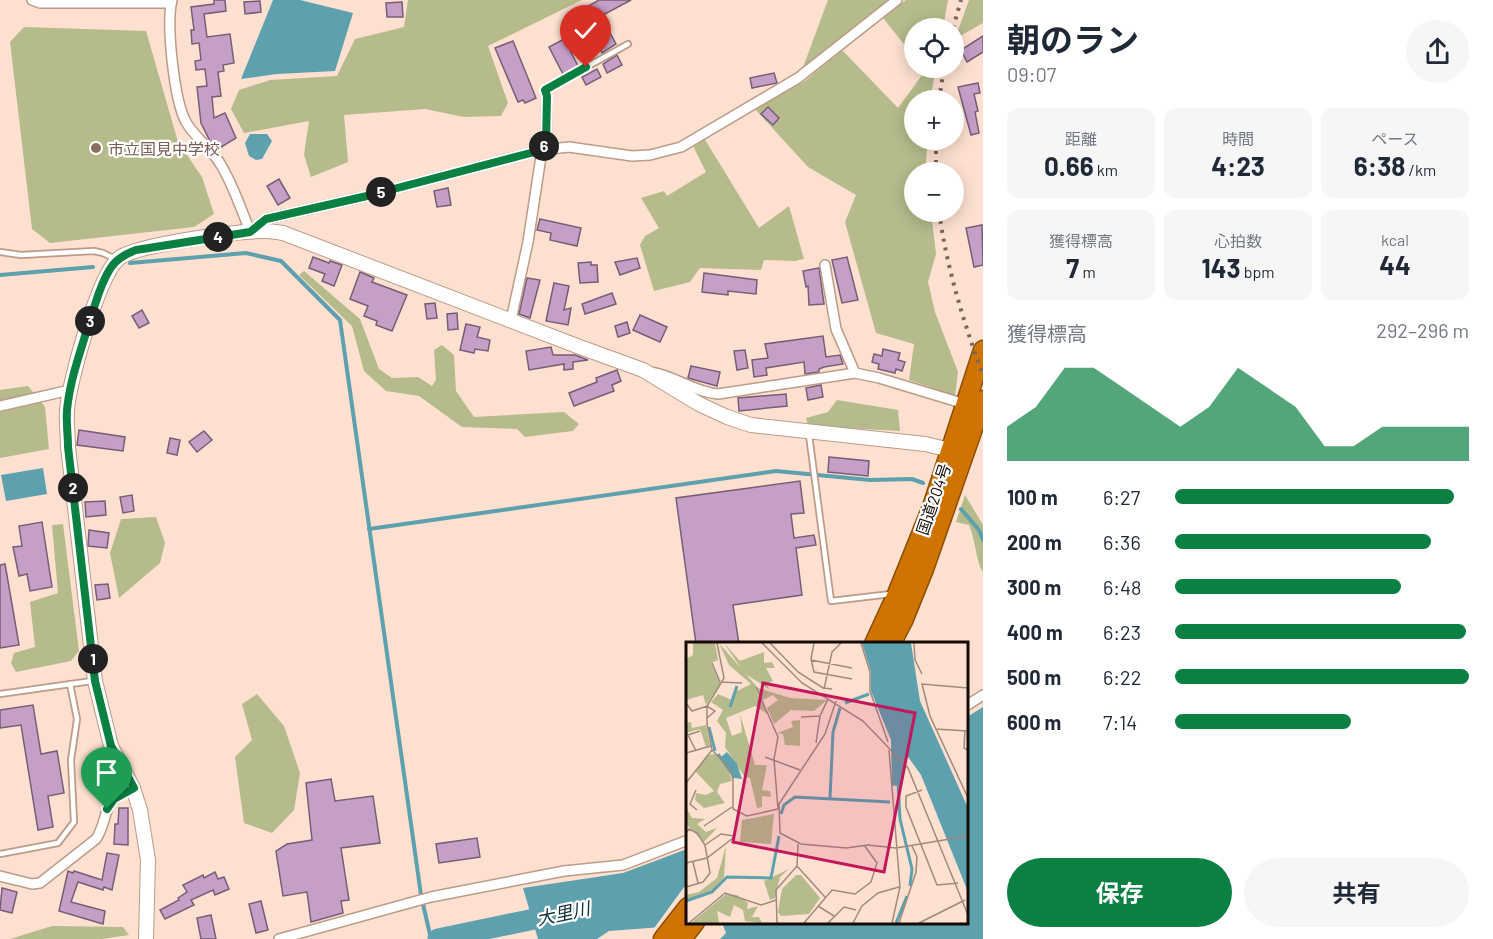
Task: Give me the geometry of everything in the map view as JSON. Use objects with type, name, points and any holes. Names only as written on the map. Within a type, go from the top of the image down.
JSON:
[{"type":"highway","name":"国道204号","points":[[892,642],[924,569],[957,451],[965,404],[983,350]]},
{"type":"highway","name":"国道204号","points":[[875,642],[957,451],[983,400]]},
{"type":"highway","points":[[680,932],[686,911]]},
{"type":"street","points":[[250,232],[266,219],[367,196],[542,150],[569,147],[650,155],[681,147],[798,78],[897,0]]},
{"type":"street","points":[[38,1],[171,2],[171,53],[184,119],[220,163],[250,232]]},
{"type":"street","points":[[510,320],[528,242],[542,150],[546,143],[547,96]]},
{"type":"street","points":[[146,939],[148,860],[134,788],[111,746],[95,681],[68,447],[67,412],[70,390],[101,286],[117,260],[126,254],[148,247],[250,232],[283,233],[643,370],[667,375],[704,393],[718,394],[855,373],[965,404]]},
{"type":"street","points":[[825,265],[836,329],[855,373]]},
{"type":"street","points":[[643,370],[699,404],[752,425],[925,444],[957,451]]},
{"type":"street","points":[[0,406],[70,390]]},
{"type":"street","points":[[968,705],[983,695]]},
{"type":"street","points":[[0,876],[32,884],[40,883],[96,839],[103,830],[107,809],[114,799],[134,788]]},
{"type":"street","points":[[279,939],[430,897],[564,872],[623,865],[686,840]]},
{"type":"lane","points":[[547,96],[545,90],[628,44]]},
{"type":"lane","points":[[0,252],[21,255],[94,251],[117,260]]},
{"type":"lane","points":[[808,432],[831,601],[886,593],[897,594]]},
{"type":"lane","points":[[0,694],[95,681]]},
{"type":"lane","points":[[0,854],[58,843],[74,822],[71,760],[77,719],[70,684]]},
{"type":"green space","points":[[408,0],[582,0],[488,46],[508,103],[501,116],[464,117],[425,109],[344,115],[348,162],[311,177],[304,155],[309,121],[244,133],[231,109],[239,90],[270,80],[337,76],[355,39],[404,27]]},
{"type":"green space","points":[[828,0],[889,0],[802,70]]},
{"type":"green space","points":[[906,0],[948,0],[945,18],[904,18],[904,44],[883,18]]},
{"type":"green space","points":[[969,0],[983,0],[983,23],[964,34],[963,18]]},
{"type":"green space","name":"市立国見中学校","points":[[24,27],[146,31],[178,142],[202,177],[214,214],[194,227],[50,243],[32,229],[10,42]]},
{"type":"green space","points":[[842,50],[898,108],[904,100],[904,150],[927,150],[926,162],[904,162],[904,222],[932,222],[936,254],[928,282],[935,312],[958,372],[955,396],[909,380],[914,344],[876,333],[845,222],[856,195],[808,167],[755,109],[805,81]]},
{"type":"green space","points":[[920,78],[934,78],[932,90],[911,90]]},
{"type":"green space","points":[[704,138],[759,228],[789,206],[804,259],[764,260],[761,270],[700,268],[690,282],[654,291],[640,245],[645,236],[659,228],[641,198],[664,191],[667,196],[706,172],[693,146]]},
{"type":"green space","points":[[304,271],[360,319],[379,369],[392,378],[418,377],[432,386],[436,380],[434,350],[442,345],[454,355],[456,391],[474,417],[564,412],[579,424],[573,431],[525,437],[517,429],[462,427],[419,396],[386,391],[364,371],[352,326],[299,275]]},
{"type":"green space","points":[[28,386],[45,407],[49,449],[0,458],[0,390]]},
{"type":"green space","points":[[837,400],[898,410],[900,431],[808,426],[806,418],[828,412]]},
{"type":"green space","points":[[965,495],[983,525],[983,573],[969,525],[956,522]]},
{"type":"green space","points":[[156,517],[165,543],[160,563],[119,598],[110,553],[121,519]]},
{"type":"green space","points":[[63,524],[79,651],[71,661],[16,672],[11,663],[14,653],[35,647],[30,602],[58,593],[52,525]]},
{"type":"green space","points":[[257,694],[284,726],[300,773],[294,810],[272,833],[244,823],[235,757],[252,740],[242,704]]},
{"type":"green space","points":[[52,926],[123,927],[129,935],[102,939],[10,939]]},
{"type":"water","points":[[273,0],[300,0],[353,13],[335,71],[277,74],[241,79]]},
{"type":"water","points":[[250,134],[267,134],[272,141],[262,159],[256,160],[249,156],[245,143]]},
{"type":"water","points":[[43,468],[47,494],[6,501],[1,475]]},
{"type":"water","points":[[983,707],[983,939],[720,939],[726,933],[722,924],[968,924],[968,716]]},
{"type":"water","points":[[686,849],[686,924],[702,924],[609,931],[597,939],[538,939],[523,888],[623,873]]},
{"type":"pier","points":[[686,884],[686,924],[712,924],[710,926],[652,931]]},
{"type":"building","points":[[214,0],[225,0],[226,11],[204,14],[207,37],[230,34],[234,63],[223,65],[224,71],[218,72],[221,96],[212,97],[214,118],[225,113],[236,138],[218,149],[210,141],[201,123],[197,87],[207,86],[205,69],[196,70],[195,61],[201,60],[199,43],[192,44],[191,30],[194,30],[191,7],[214,4]]},
{"type":"building","points":[[599,0],[631,0],[601,16],[616,44],[602,53],[593,35],[596,34],[583,9]]},
{"type":"building","points":[[260,1],[261,12],[245,14],[244,2]]},
{"type":"building","points":[[402,2],[403,17],[387,17],[386,3]]},
{"type":"building","points":[[983,36],[983,52],[967,62],[964,48]]},
{"type":"building","points":[[564,39],[578,66],[563,74],[549,47]]},
{"type":"building","points":[[513,41],[536,98],[525,103],[523,100],[518,102],[495,48]]},
{"type":"building","points":[[617,55],[622,65],[607,73],[603,64]]},
{"type":"building","points":[[597,69],[601,77],[586,85],[582,77]]},
{"type":"building","points":[[774,73],[777,83],[752,88],[750,78]]},
{"type":"building","points":[[978,83],[980,93],[974,94],[978,111],[975,112],[979,133],[971,135],[964,109],[964,90],[959,90],[958,87]]},
{"type":"building","points":[[768,107],[779,118],[773,125],[761,114]]},
{"type":"building","points":[[279,179],[290,198],[278,205],[267,186]]},
{"type":"building","points":[[448,188],[451,205],[437,207],[434,191]]},
{"type":"building","points":[[540,219],[581,228],[577,246],[550,240],[551,233],[537,230]]},
{"type":"building","points":[[982,225],[983,265],[974,267],[966,228]]},
{"type":"building","points":[[313,257],[342,265],[334,286],[322,281],[325,274],[309,268]]},
{"type":"building","points":[[847,257],[858,300],[842,303],[832,260]]},
{"type":"building","points":[[637,258],[640,268],[620,275],[615,262]]},
{"type":"building","points":[[591,262],[591,265],[597,265],[598,282],[580,283],[578,263]]},
{"type":"building","points":[[819,268],[824,304],[809,305],[808,286],[806,287],[803,271]]},
{"type":"building","points":[[360,272],[374,278],[372,282],[407,295],[392,331],[376,325],[377,321],[364,316],[368,306],[350,299]]},
{"type":"building","points":[[704,273],[757,280],[756,294],[728,291],[728,295],[702,292]]},
{"type":"building","points":[[527,278],[540,280],[530,318],[519,314]]},
{"type":"building","points":[[554,283],[569,286],[564,310],[571,308],[568,325],[546,321]]},
{"type":"building","points":[[612,293],[616,304],[585,314],[582,304]]},
{"type":"building","points":[[435,303],[437,318],[427,319],[425,304]]},
{"type":"building","points":[[142,310],[149,323],[139,328],[132,316]]},
{"type":"building","points":[[457,313],[458,329],[448,330],[447,314]]},
{"type":"building","points":[[640,315],[667,327],[660,342],[633,330]]},
{"type":"building","points":[[627,322],[630,333],[618,337],[615,326]]},
{"type":"building","points":[[466,324],[480,327],[477,337],[490,340],[488,351],[475,349],[474,353],[460,350]]},
{"type":"building","points":[[823,336],[826,357],[840,355],[843,364],[824,367],[819,369],[819,372],[805,374],[804,362],[766,368],[767,375],[754,377],[752,360],[768,358],[765,344]]},
{"type":"building","points":[[551,347],[553,355],[575,355],[588,360],[573,362],[573,369],[564,370],[564,364],[529,370],[526,351]]},
{"type":"building","points":[[883,349],[900,353],[898,360],[905,362],[902,371],[896,369],[895,373],[878,369],[879,364],[872,362],[874,354],[882,356]]},
{"type":"building","points":[[745,350],[748,368],[737,370],[734,351]]},
{"type":"building","points":[[691,366],[720,372],[717,386],[688,378]]},
{"type":"building","points":[[617,370],[621,381],[612,385],[614,391],[574,406],[569,393],[597,382],[596,378]]},
{"type":"building","points":[[821,385],[823,397],[808,400],[806,388]]},
{"type":"building","points":[[786,394],[787,406],[739,411],[738,398]]},
{"type":"building","points":[[79,430],[125,437],[123,451],[77,445]]},
{"type":"building","points":[[204,431],[212,440],[197,452],[189,442]]},
{"type":"building","points":[[170,438],[180,440],[177,455],[167,453]]},
{"type":"building","points":[[829,457],[869,461],[868,476],[828,472]]},
{"type":"building","points":[[800,481],[804,513],[791,514],[794,538],[814,535],[816,545],[796,548],[802,595],[733,605],[739,642],[696,642],[676,498]]},
{"type":"building","points":[[132,495],[134,511],[123,513],[120,497]]},
{"type":"building","points":[[105,501],[106,515],[86,517],[85,502]]},
{"type":"building","points":[[42,522],[52,587],[30,591],[27,574],[19,576],[13,547],[22,546],[19,526]]},
{"type":"building","points":[[89,530],[109,533],[107,548],[88,546]]},
{"type":"building","points":[[5,564],[19,645],[0,648],[0,565]]},
{"type":"building","points":[[108,584],[110,598],[97,600],[95,585]]},
{"type":"building","points":[[33,705],[41,754],[57,751],[64,793],[48,796],[53,827],[38,830],[21,725],[0,728],[0,710]]},
{"type":"building","points":[[331,779],[335,801],[373,796],[380,843],[341,848],[349,900],[341,901],[343,913],[311,922],[307,892],[283,896],[276,851],[287,844],[312,840],[306,783]]},
{"type":"building","points":[[119,808],[128,808],[128,845],[114,844]]},
{"type":"building","points":[[477,838],[480,857],[439,863],[436,844]]},
{"type":"building","points":[[107,853],[119,855],[112,890],[104,887],[103,890],[78,882],[71,902],[105,911],[103,924],[59,911],[68,871],[102,880]]},
{"type":"building","points":[[215,872],[218,879],[224,877],[229,889],[215,895],[213,890],[191,900],[194,905],[165,919],[160,910],[179,900],[178,898],[187,892],[183,885]]},
{"type":"building","points":[[2,888],[17,892],[12,913],[0,910]]},
{"type":"building","points":[[261,901],[268,930],[256,933],[249,904]]},
{"type":"building","points":[[211,915],[216,939],[201,939],[197,918]]},
{"type":"waterway","points":[[130,263],[246,253],[281,261],[340,320],[421,895]]},
{"type":"waterway","points":[[0,275],[93,267]]},
{"type":"waterway","points":[[369,529],[776,471],[870,480],[912,479],[923,483]]},
{"type":"waterway","points":[[961,509],[979,530],[983,540]]},
{"type":"waterway","points":[[423,904],[431,939]]},
{"type":"waterway","name":"大里川","points":[[438,939],[558,914]]},
{"type":"railway","points":[[956,18],[961,0]]},
{"type":"railway","points":[[941,90],[942,78]]},
{"type":"railway","points":[[936,150],[936,162]]},
{"type":"railway","points":[[941,222],[956,294],[983,375]]},
{"type":"place","name":"市立国見中学校","points":[[96,148]]},
{"type":"route","points":[[107,809],[114,799],[134,788],[111,746],[95,681],[68,447],[67,412],[78,360],[101,286],[110,269],[117,260],[136,250],[250,232],[266,219],[367,196],[542,150],[546,143],[547,96],[545,90],[586,67]]}]
